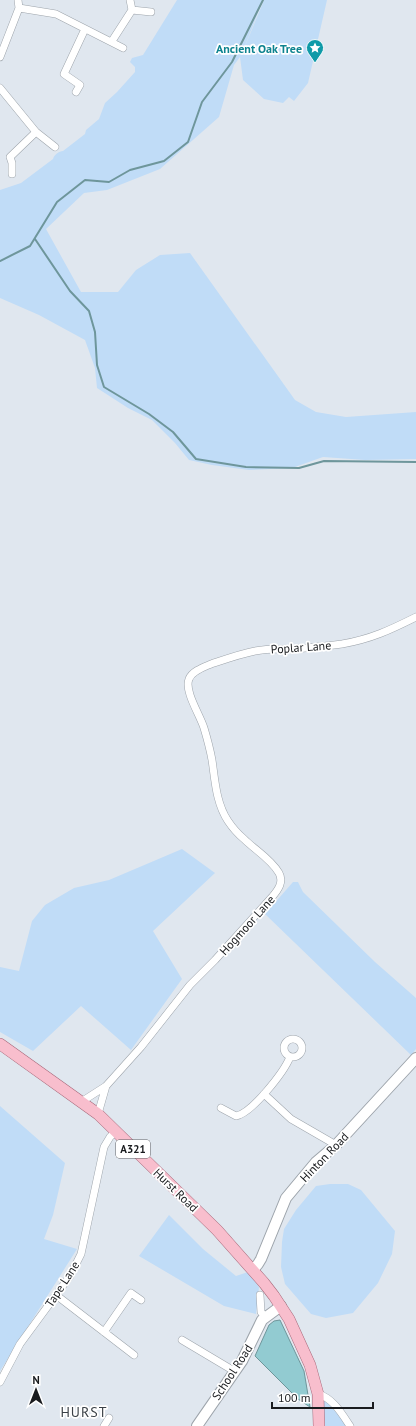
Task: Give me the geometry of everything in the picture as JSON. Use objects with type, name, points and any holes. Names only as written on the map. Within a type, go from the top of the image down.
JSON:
[{"type":"main road","name":"Hurst Road","points":[[0,1044],[98,1114],[217,1230],[253,1270]]},
{"type":"main road","name":"A321","points":[[253,1270],[274,1296],[292,1325],[310,1365],[318,1394],[319,1426]]},
{"type":"street","points":[[0,57],[19,8],[18,0]]},
{"type":"street","points":[[112,41],[132,10],[130,0]]},
{"type":"street","points":[[19,8],[56,14],[112,41],[123,48]]},
{"type":"street","points":[[132,10],[151,12]]},
{"type":"street","points":[[59,81],[64,74],[85,28]]},
{"type":"street","points":[[64,74],[78,89]]},
{"type":"street","points":[[0,88],[36,132],[55,147]]},
{"type":"street","points":[[10,157],[36,132]]},
{"type":"street","points":[[3,153],[10,157],[12,163],[12,174]]},
{"type":"street","name":"Poplar Lane","points":[[189,679],[195,672],[202,668],[233,656],[269,649],[309,648],[343,644],[383,633],[416,617]]},
{"type":"street","name":"Hogmoor Lane","points":[[81,1102],[106,1086],[141,1047],[190,985],[215,960],[267,902],[281,883],[279,872],[268,860],[243,839],[222,811],[218,799],[208,744],[201,718],[190,696],[189,679]]},
{"type":"street","points":[[222,1108],[232,1115],[240,1115],[264,1094],[287,1066],[290,1057]]},
{"type":"street","name":"Hinton Road","points":[[253,1270],[262,1259],[286,1198],[316,1162],[336,1145],[416,1058]]},
{"type":"street","name":"Hogmoor Lane","points":[[98,1114],[106,1086]]},
{"type":"street","points":[[264,1094],[291,1119],[336,1145]]},
{"type":"street","name":"Tape Lane","points":[[0,1382],[20,1344],[70,1276],[81,1254],[104,1148],[110,1137],[115,1132]]},
{"type":"street","points":[[104,1332],[131,1293],[141,1300]]},
{"type":"street","points":[[56,1295],[134,1355]]},
{"type":"street","points":[[260,1295],[261,1312],[265,1317]]},
{"type":"street","name":"School Road","points":[[197,1426],[247,1352],[260,1324],[265,1317],[280,1306]]},
{"type":"street","points":[[182,1340],[234,1371]]},
{"type":"street","points":[[318,1394],[327,1398],[341,1413],[350,1426]]},
{"type":"street","points":[[104,1426],[109,1418]]},
{"type":"shaded area","points":[[177,0],[263,0],[243,51],[264,0],[327,0],[308,83],[294,101],[289,97],[283,103],[264,99],[243,80],[240,57],[234,65],[219,117],[160,169],[107,190],[84,193],[46,229],[81,292],[118,292],[136,270],[160,255],[190,253],[295,400],[316,412],[346,417],[416,412],[416,459],[365,460],[323,457],[292,468],[249,470],[189,460],[175,443],[152,420],[128,408],[97,388],[95,368],[85,340],[39,315],[0,298],[0,190],[21,183],[53,159],[54,156],[85,134],[86,130],[99,119],[105,103],[135,72],[135,67],[130,62],[132,58],[143,55]]},
{"type":"shaded area","points":[[182,849],[215,873],[153,931],[182,979],[131,1050],[81,1006],[33,1051],[0,1032],[0,967],[19,971],[32,921],[45,905],[74,888],[109,880]]},
{"type":"shaded area","points":[[293,882],[298,882],[303,892],[375,962],[416,998],[416,1049],[411,1055],[265,914]]},
{"type":"shaded area","points":[[0,1106],[65,1163],[53,1215],[44,1239],[77,1249],[0,1371]]},
{"type":"shaded area","points":[[348,1184],[361,1190],[395,1231],[392,1254],[378,1283],[353,1313],[326,1318],[311,1314],[285,1284],[281,1267],[284,1229],[296,1210],[316,1186]]},
{"type":"shaded area","points":[[169,1215],[203,1249],[236,1276],[248,1272],[259,1287],[256,1314],[224,1306],[139,1256]]},
{"type":"shaded area","points":[[280,1320],[304,1371],[310,1407],[298,1399],[255,1356],[269,1325],[274,1321]]},
{"type":"shaded area","points":[[320,1394],[348,1426],[323,1426]]},
{"type":"waterway","points":[[0,261],[30,246],[57,202],[85,180],[109,182],[130,170],[164,161],[188,142],[202,102],[232,62],[263,0]]},
{"type":"waterway","points":[[35,239],[70,291],[89,311],[95,332],[97,365],[104,387],[149,414],[173,432],[196,459],[246,467],[299,468],[324,461],[416,462]]},
{"type":"place","name":"Ancient Oak Tree","points":[[315,63]]},
{"type":"district","name":"HURST","points":[[84,1412]]}]
